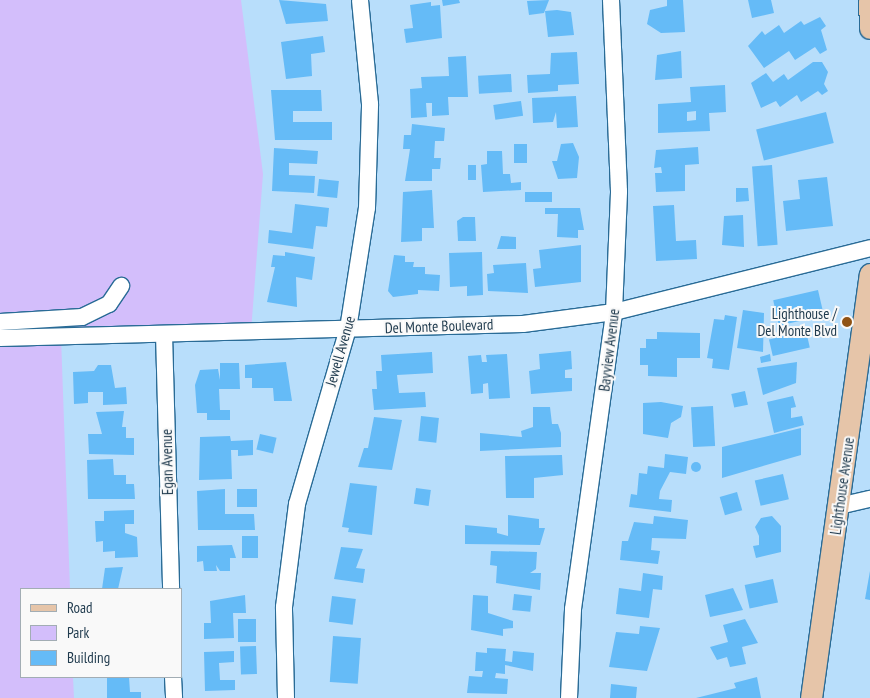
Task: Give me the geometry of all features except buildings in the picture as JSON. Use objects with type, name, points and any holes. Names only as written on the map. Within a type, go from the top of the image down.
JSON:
[{"type":"main road","points":[[869,0],[870,28]]},
{"type":"main road","name":"Lighthouse Avenue","points":[[811,698],[870,274]]},
{"type":"street","name":"Jewell Avenue","points":[[286,698],[284,607],[297,504],[348,329],[371,167],[369,74],[360,0]]},
{"type":"street","name":"Bayview Avenue","points":[[569,698],[572,609],[614,312],[619,191],[611,0]]},
{"type":"street","name":"Del Monte Boulevard","points":[[0,338],[523,324],[614,312],[870,248]]},
{"type":"street","points":[[0,322],[82,317],[109,304],[122,286]]},
{"type":"street","name":"Egan Avenue","points":[[164,334],[171,588]]},
{"type":"street","points":[[839,506],[870,500]]},
{"type":"street","points":[[173,678],[174,698]]},
{"type":"green space","points":[[0,0],[241,0],[263,174],[251,332],[61,337],[70,588],[20,588],[20,678],[73,678],[74,698],[0,698]]},
{"type":"place","name":"Lighthouse / Del Monte Blvd","points":[[847,322]]}]
